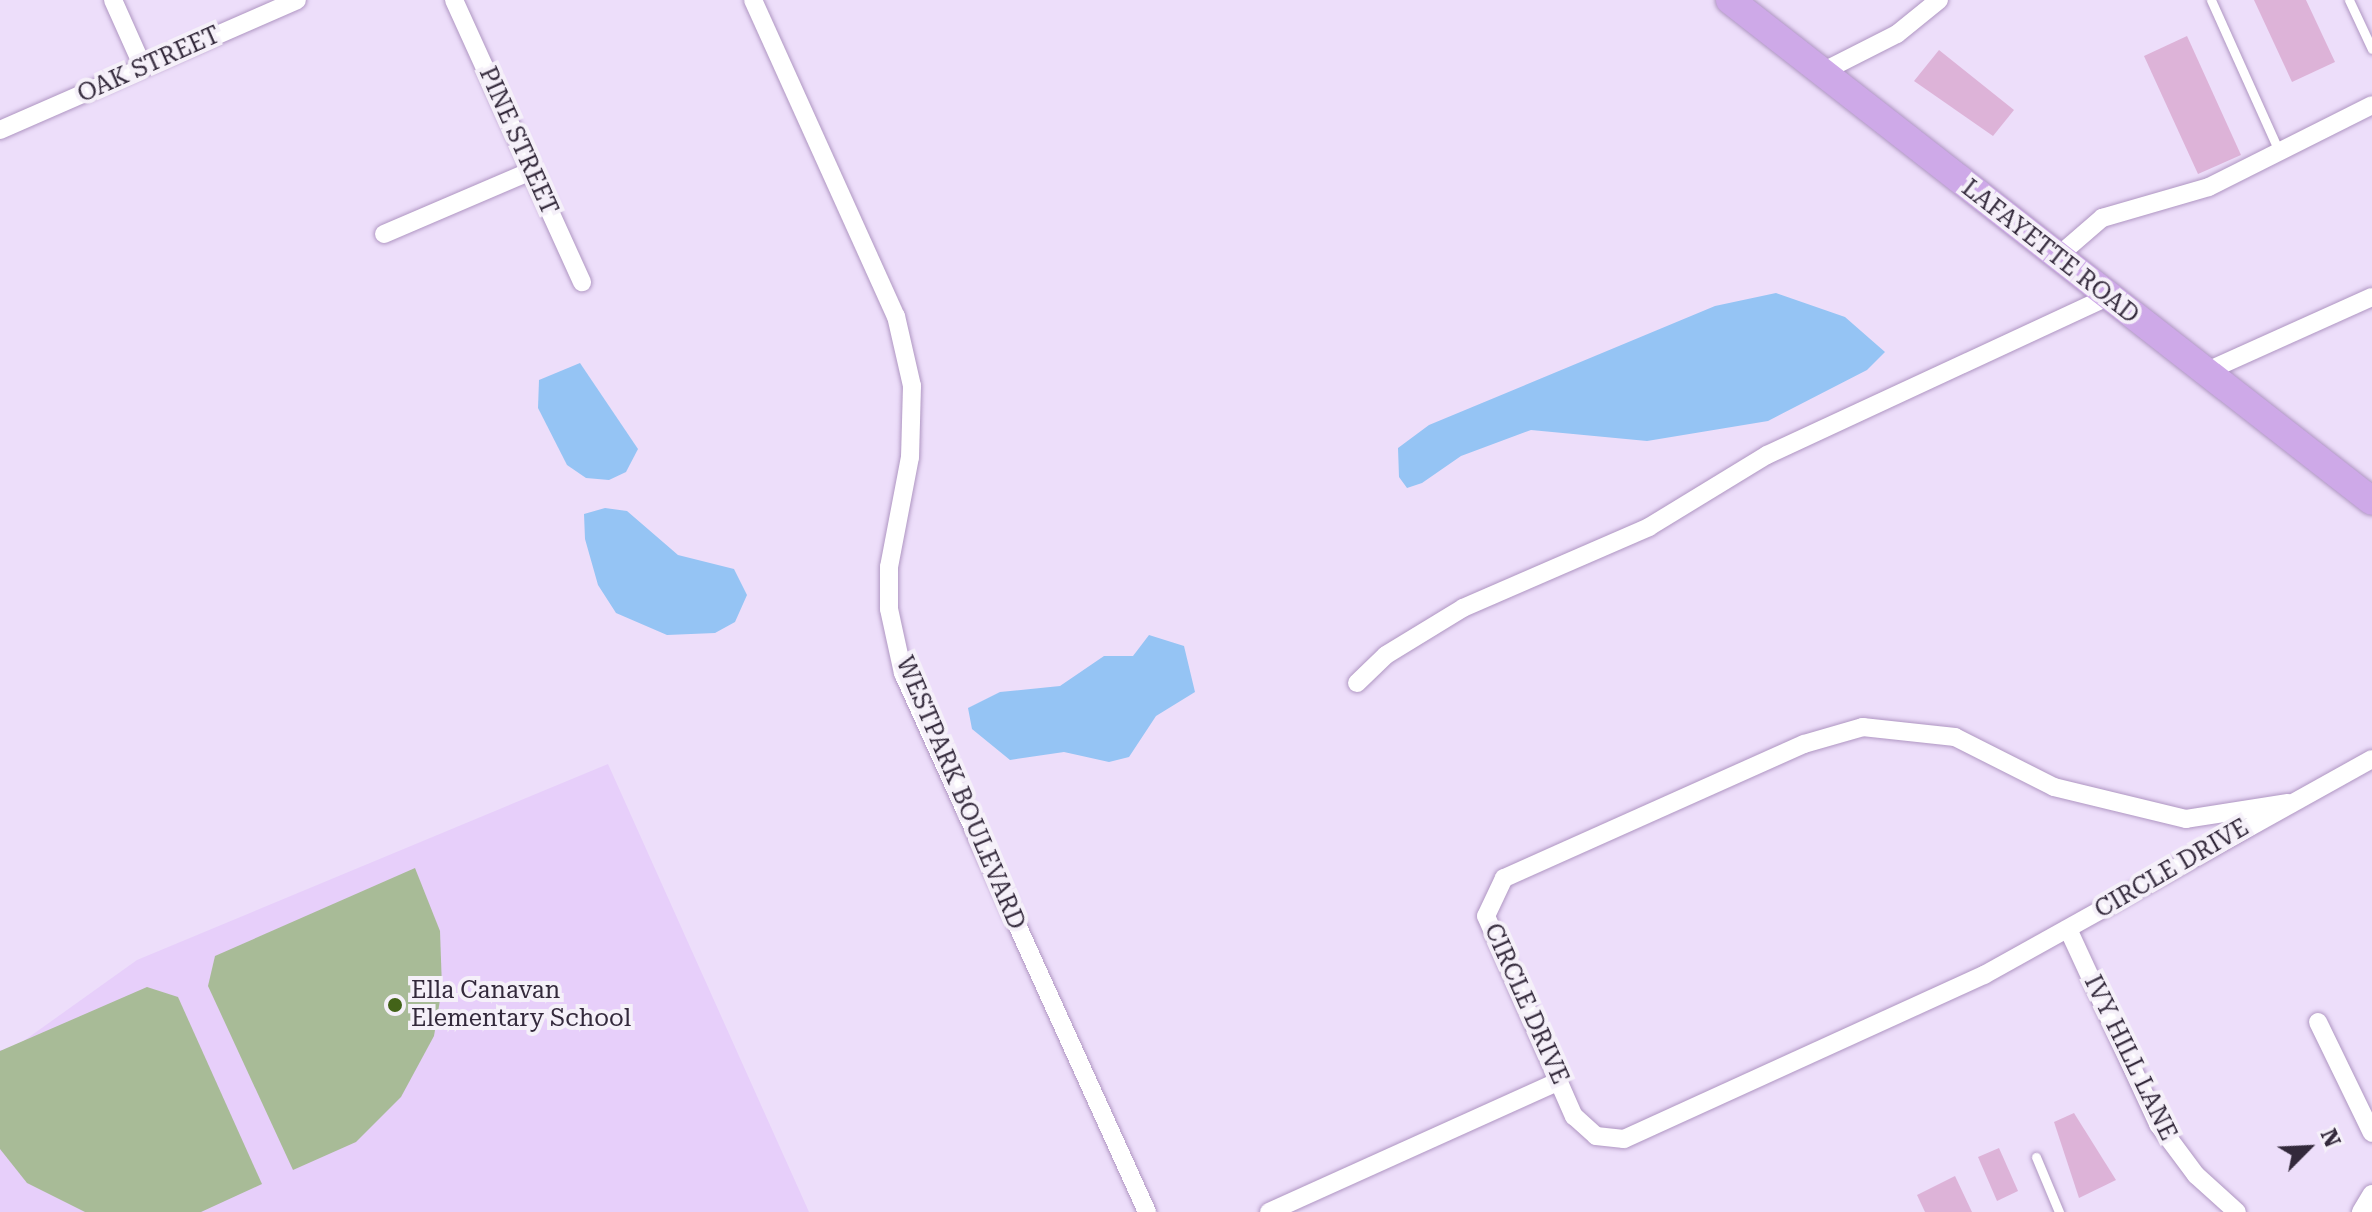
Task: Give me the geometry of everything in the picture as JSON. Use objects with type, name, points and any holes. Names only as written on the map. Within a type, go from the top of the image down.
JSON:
[{"type":"main road","name":"LAFAYETTE ROAD","points":[[1730,0],[2372,501]]},
{"type":"street","points":[[113,0],[143,67]]},
{"type":"street","name":"OAK STREET","points":[[0,130],[297,0]]},
{"type":"street","name":"PINE STREET","points":[[454,0],[582,282]]},
{"type":"street","name":"WESTPARK BOULEVARD","points":[[753,0],[896,316],[912,386],[910,457],[889,567],[889,609],[903,673],[1147,1212]]},
{"type":"street","points":[[1822,72],[1907,28],[1939,0]]},
{"type":"street","points":[[2057,257],[2102,218],[2188,195],[2372,105]]},
{"type":"street","points":[[384,234],[531,171]]},
{"type":"street","points":[[1357,683],[1386,655],[1463,608],[1649,527],[1767,455],[2107,297]]},
{"type":"street","points":[[2205,372],[2372,297]]},
{"type":"street","name":"CIRCLE DRIVE","points":[[2288,803],[2186,819],[2054,787],[1925,729],[1863,727],[1818,739],[1493,888],[1490,930],[1584,1129],[1624,1139],[1984,975],[2288,803],[2372,759]]},
{"type":"street","name":"IVY HILL LANE","points":[[2068,929],[2158,1124],[2217,1206],[2237,1212]]},
{"type":"street","points":[[2318,1022],[2372,1133]]},
{"type":"street","points":[[1269,1212],[1559,1081]]},
{"type":"street","points":[[2361,1212],[2372,1194]]},
{"type":"lane","points":[[2211,0],[2279,151]]},
{"type":"lane","points":[[2349,0],[2372,49]]},
{"type":"lane","points":[[2036,1157],[2059,1212]]},
{"type":"shaded area","name":"Ella Canavan Elementary School","points":[[608,764],[809,1212],[0,1212],[0,1050],[11,1050],[137,960]]},
{"type":"green space","points":[[415,868],[440,931],[442,988],[434,1036],[401,1097],[356,1142],[293,1170],[208,986],[215,956]]},
{"type":"green space","points":[[147,987],[178,997],[262,1184],[201,1212],[85,1212],[27,1183],[0,1149],[0,1051]]},
{"type":"water","points":[[1776,293],[1845,317],[1885,352],[1867,370],[1768,421],[1647,441],[1531,430],[1461,456],[1422,483],[1407,488],[1399,477],[1398,448],[1429,425],[1715,306]]},
{"type":"water","points":[[580,363],[638,449],[626,472],[609,480],[586,478],[567,465],[538,408],[539,380]]},
{"type":"water","points":[[605,508],[627,511],[678,555],[734,569],[747,595],[735,622],[715,633],[667,635],[616,613],[598,585],[585,539],[584,514]]},
{"type":"water","points":[[1149,635],[1184,646],[1195,692],[1156,716],[1129,757],[1109,762],[1064,752],[1010,760],[972,729],[968,708],[1000,692],[1060,686],[1104,656],[1133,656]]},
{"type":"building","points":[[2254,0],[2306,0],[2335,62],[2292,82]]},
{"type":"building","points":[[2187,36],[2241,155],[2198,174],[2144,56]]},
{"type":"building","points":[[1939,50],[2014,110],[1993,136],[1914,81]]},
{"type":"building","points":[[2074,1113],[2116,1180],[2079,1198],[2054,1122]]},
{"type":"building","points":[[1999,1148],[2018,1191],[1997,1201],[1978,1157]]},
{"type":"building","points":[[1955,1176],[1972,1212],[1925,1212],[1917,1195]]},
{"type":"place","name":"Ella Canavan Elementary School","points":[[395,1005]]}]
